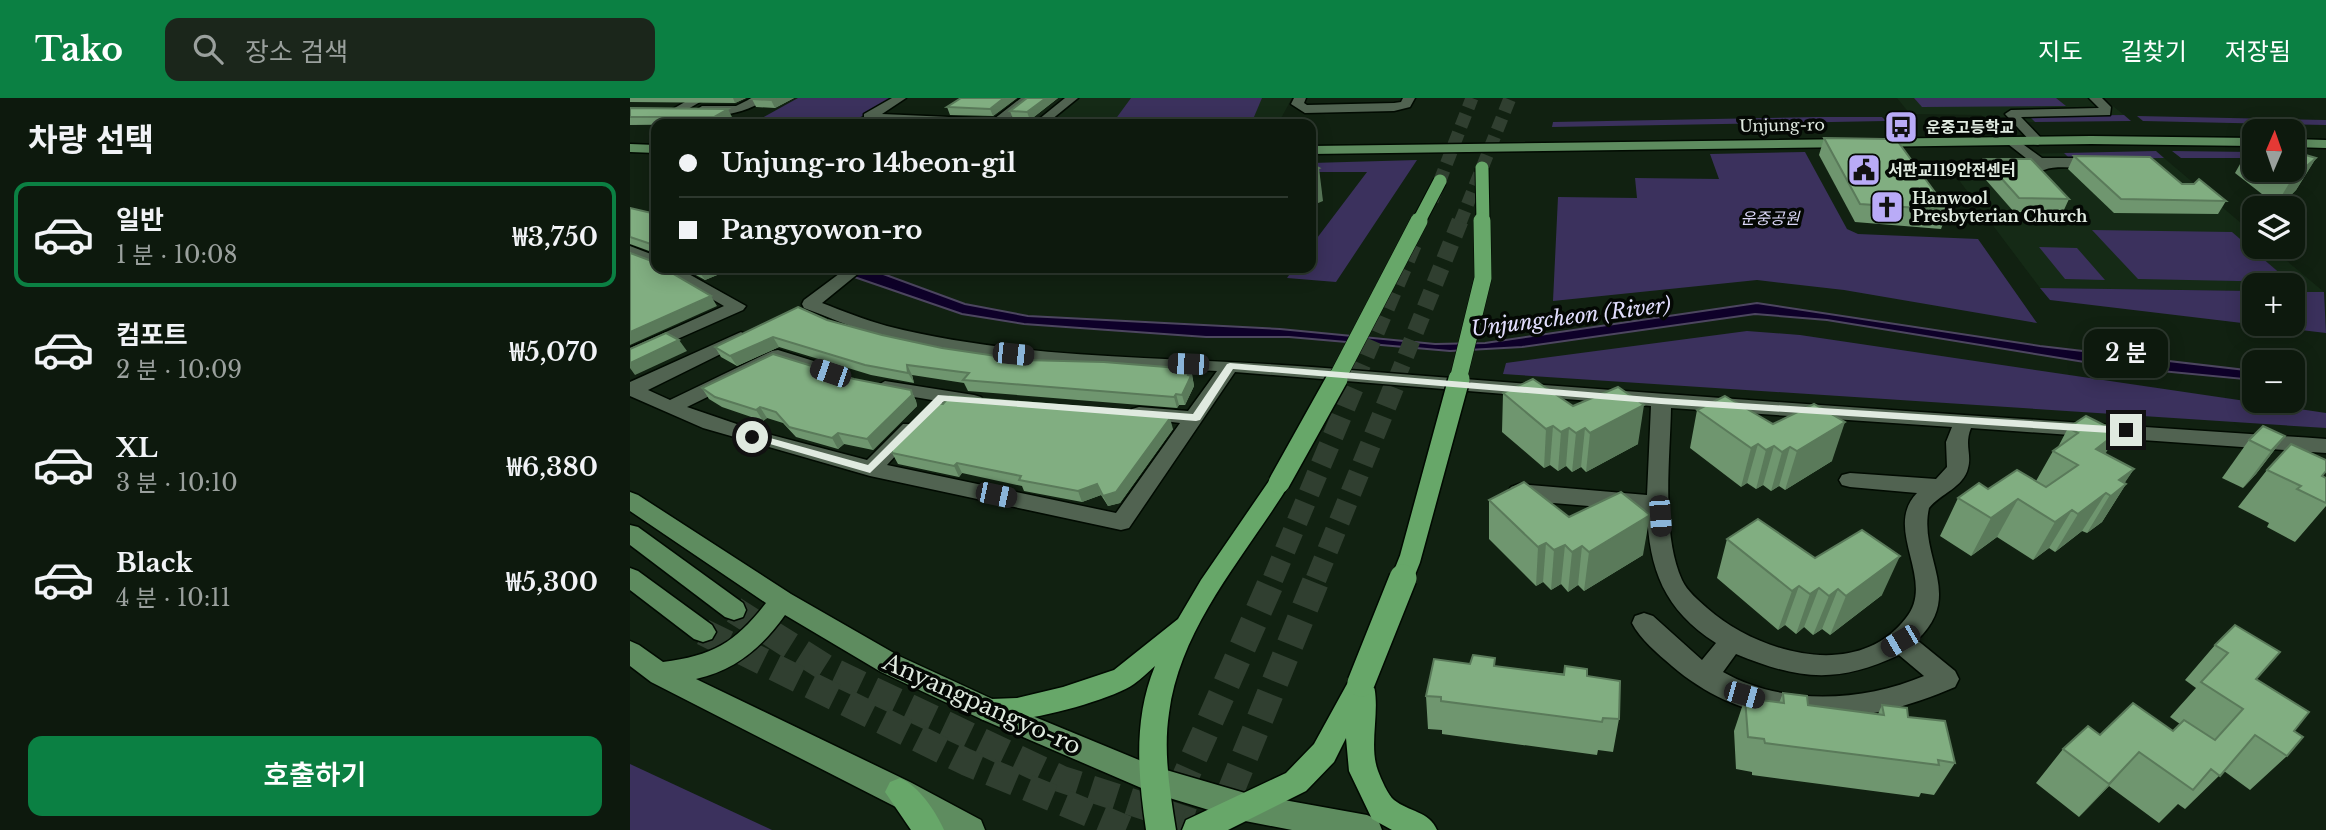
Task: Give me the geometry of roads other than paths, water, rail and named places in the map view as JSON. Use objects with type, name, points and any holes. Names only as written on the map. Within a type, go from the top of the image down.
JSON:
[{"type":"highway","points":[[1197,830],[1296,782],[1324,753],[1361,683],[1410,559],[1483,278],[1482,169]]},
{"type":"highway","points":[[1161,830],[1153,780],[1157,699],[1164,673],[1189,622],[1279,483],[1315,421],[1440,181]]},
{"type":"highway","points":[[990,711],[1017,710],[1063,699],[1123,678],[1189,622]]},
{"type":"highway","points":[[1361,683],[1360,735],[1363,771],[1382,809],[1422,830]]},
{"type":"highway","points":[[900,792],[929,830]]},
{"type":"main road","name":"Unjung-ro","points":[[1316,137],[2026,129],[2242,132]]},
{"type":"main road","points":[[2305,132],[2326,133]]},
{"type":"main road","points":[[630,135],[651,135]]},
{"type":"main road","name":"Unjung-ro","points":[[1316,150],[2013,141],[2242,142]]},
{"type":"main road","points":[[2305,143],[2326,144]]},
{"type":"main road","points":[[630,148],[651,149]]},
{"type":"main road","name":"Anyangpangyo-ro","points":[[630,499],[782,601],[890,664],[990,711],[1153,780],[1245,807],[1367,830]]},
{"type":"main road","points":[[630,533],[734,611]]},
{"type":"main road","points":[[630,577],[703,632]]},
{"type":"main road","points":[[660,674],[695,671],[732,656],[759,632],[782,601]]},
{"type":"main road","points":[[630,652],[660,674],[900,792],[970,830]]},
{"type":"street","points":[[701,98],[671,110],[738,110],[761,98]]},
{"type":"street","points":[[900,98],[869,117],[910,119]]},
{"type":"street","points":[[1002,119],[1028,98]]},
{"type":"street","points":[[1046,119],[1072,98]]},
{"type":"street","points":[[1300,98],[1297,104],[1305,109],[1394,107],[1407,101]]},
{"type":"street","points":[[2038,141],[2011,114],[2100,113],[2108,110],[2095,98]]},
{"type":"street","points":[[931,119],[951,105]]},
{"type":"street","points":[[1968,165],[2044,166],[2013,141]]},
{"type":"street","points":[[2040,162],[2107,162]]},
{"type":"street","points":[[630,251],[651,260]]},
{"type":"street","points":[[630,355],[737,306],[675,273]]},
{"type":"street","points":[[850,273],[803,307],[877,329],[988,351],[1064,359],[1230,366],[1661,401],[2326,446]]},
{"type":"street","points":[[631,389],[761,328]]},
{"type":"street","points":[[672,407],[778,355],[830,373]]},
{"type":"street","points":[[631,389],[752,437],[870,469],[1121,522],[1230,366]]},
{"type":"street","points":[[867,383],[942,397],[988,402]]},
{"type":"street","points":[[870,469],[942,397]]},
{"type":"street","points":[[1661,401],[1660,504],[1665,562],[1672,583],[1701,619],[1731,642],[1768,657],[1799,665],[1828,665],[1868,657],[1900,641],[1915,626],[1930,593],[1916,518],[1923,499],[1956,474],[1959,464],[1955,444],[1965,420]]},
{"type":"street","points":[[1113,411],[1196,418]]},
{"type":"street","points":[[1850,480],[1940,486]]},
{"type":"street","points":[[1519,492],[1660,504]]},
{"type":"street","points":[[1644,623],[1705,676],[1744,695],[1770,702],[1836,708],[1884,703],[1917,693],[1946,679],[1900,641]]},
{"type":"street","points":[[1705,676],[1731,642]]},
{"type":"tunnel","points":[[1432,201],[1472,98]]},
{"type":"tunnel","points":[[1460,223],[1510,98]]},
{"type":"tunnel","points":[[1396,380],[1460,221]]},
{"type":"tunnel","points":[[1356,380],[1414,243]]},
{"type":"tunnel","points":[[1273,579],[1357,379]]},
{"type":"tunnel","points":[[1316,579],[1397,379]]},
{"type":"tunnel","points":[[1162,830],[1273,578]]},
{"type":"tunnel","points":[[1215,830],[1317,578]]},
{"type":"tunnel","points":[[734,610],[826,668],[1061,779],[1217,830]]},
{"type":"tunnel","points":[[703,632],[966,762],[1129,830]]},
{"type":"place","name":"운중고등학교","points":[[1901,127]]},
{"type":"place","name":"서판교119안전센터","points":[[1864,170]]},
{"type":"place","name":"Hanwool Presbyterian Church","points":[[1887,207]]},
{"type":"park label","name":"운중공원","points":[[1770,218]]},
{"type":"water label","name":"Unjungcheon (River)","points":[[1571,317]]}]
